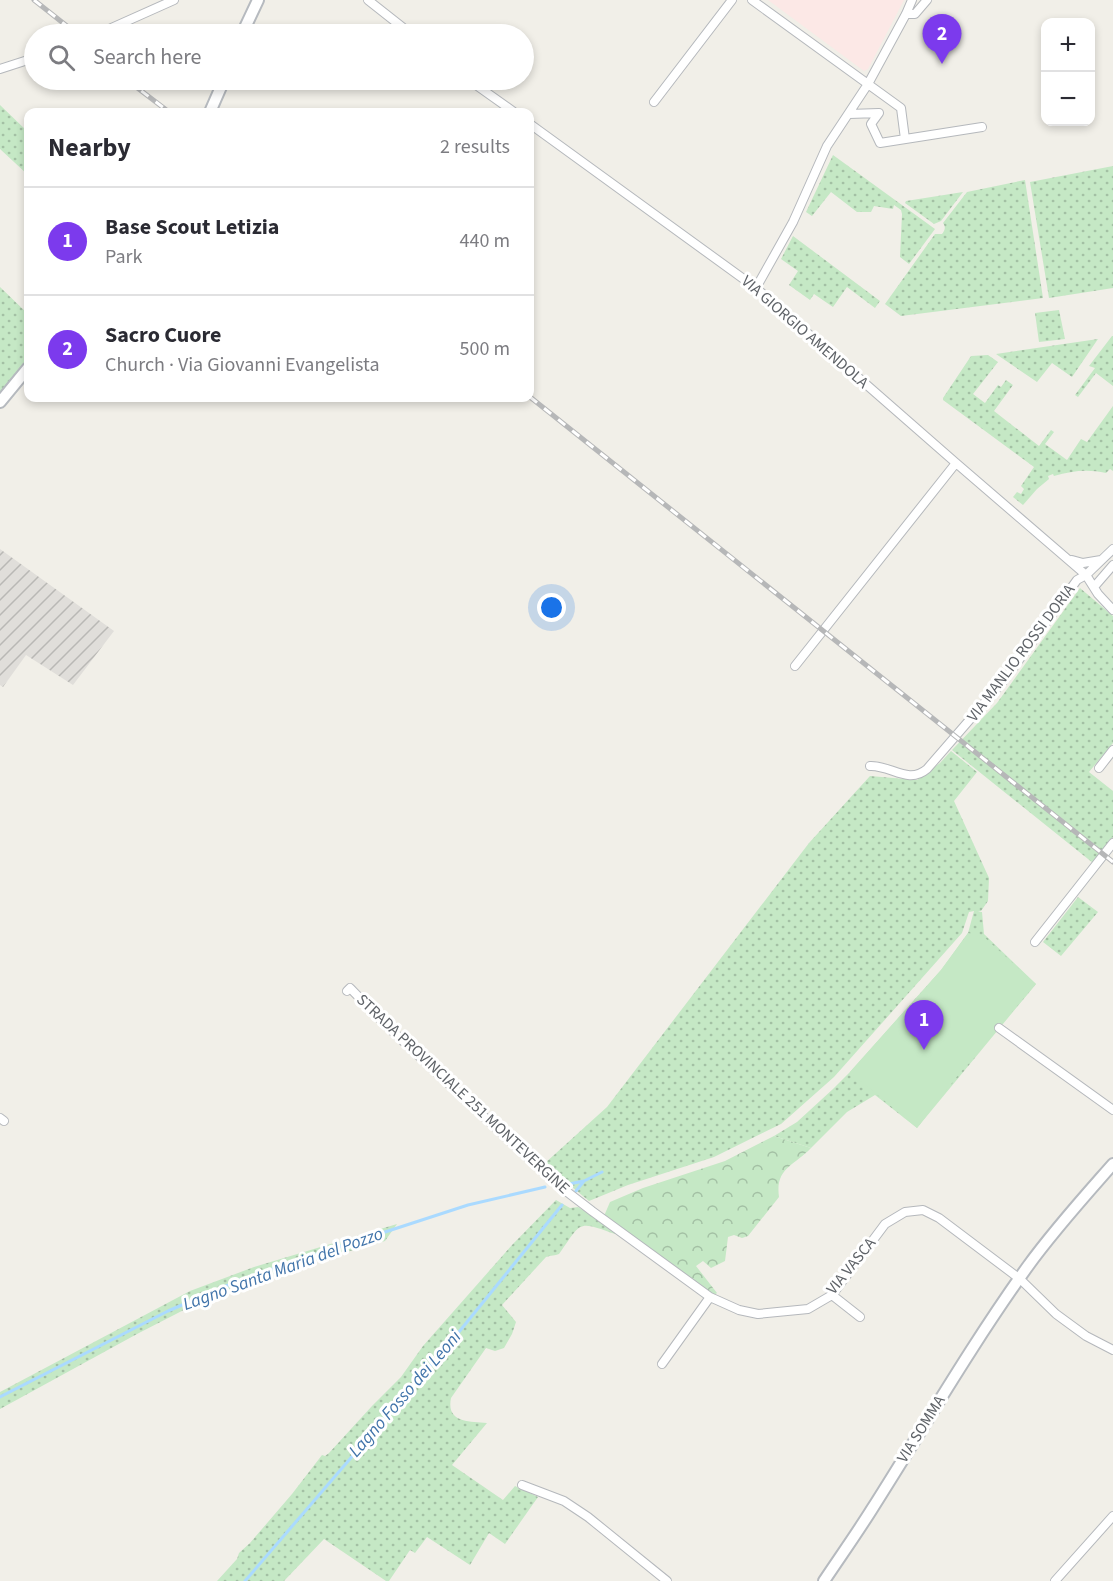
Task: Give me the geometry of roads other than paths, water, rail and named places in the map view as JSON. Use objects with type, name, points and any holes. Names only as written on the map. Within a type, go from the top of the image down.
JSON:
[{"type":"street","points":[[121,24],[174,0]]},
{"type":"street","points":[[247,24],[258,0]]},
{"type":"street","points":[[368,0],[398,24]]},
{"type":"street","points":[[654,102],[732,0]]},
{"type":"street","points":[[752,0],[901,108],[905,139]]},
{"type":"street","points":[[756,288],[793,222],[827,146],[868,84],[912,0]]},
{"type":"street","points":[[906,14],[915,14],[927,0]]},
{"type":"street","points":[[0,69],[24,61]]},
{"type":"street","points":[[212,108],[220,90]]},
{"type":"street","points":[[483,90],[508,108]]},
{"type":"street","points":[[849,114],[879,113],[871,124],[880,143],[982,127]]},
{"type":"street","name":"VIA GIORGIO AMENDOLA","points":[[534,127],[756,288],[1086,575],[1113,610]]},
{"type":"street","points":[[0,402],[24,373]]},
{"type":"street","points":[[795,666],[956,463]]},
{"type":"street","name":"VIA MANLIO ROSSI DORIA","points":[[870,766],[882,767],[907,776],[922,774],[927,770],[1005,679],[1077,580],[1086,575],[1113,549]]},
{"type":"street","points":[[1067,558],[1083,563],[1102,560]]},
{"type":"street","points":[[1094,587],[1113,565]]},
{"type":"street","points":[[1099,768],[1113,750]]},
{"type":"street","points":[[1035,942],[1113,843]]},
{"type":"street","name":"STRADA PROVINCIALE 251 MONTEVERGINE","points":[[346,991],[350,988],[387,1026],[553,1181],[639,1246]]},
{"type":"street","points":[[999,1028],[1113,1110]]},
{"type":"street","name":"VIA SOMMA","points":[[824,1581],[976,1342],[1064,1220],[1113,1164]]},
{"type":"street","name":"VIA VASCA","points":[[639,1246],[710,1296],[739,1310],[758,1314],[808,1309],[832,1295],[885,1224],[905,1212],[924,1210],[939,1218],[1020,1279],[1056,1314],[1086,1336],[1113,1350]]},
{"type":"street","points":[[832,1295],[860,1317]]},
{"type":"street","points":[[662,1364],[710,1296]]},
{"type":"street","points":[[522,1485],[564,1501],[588,1517],[667,1581]]},
{"type":"street","points":[[1055,1581],[1113,1516]]},
{"type":"waterway","name":"Lagno Santa Maria del Pozzo","points":[[569,1184],[584,1181],[602,1172]]},
{"type":"waterway","name":"Lagno Fosso dei Leoni","points":[[576,1191],[584,1181]]},
{"type":"waterway","name":"Lagno Santa Maria del Pozzo","points":[[0,1397],[168,1311],[240,1280],[468,1205],[545,1187]]},
{"type":"waterway","name":"Lagno Fosso dei Leoni","points":[[245,1581],[454,1338],[562,1205]]},
{"type":"railway","points":[[34,0],[64,24]]},
{"type":"railway","points":[[140,90],[164,108]]},
{"type":"railway","points":[[534,400],[1113,862]]},
{"type":"place","name":"Sacro Cuore","points":[[942,64]]},
{"type":"place","name":"Base Scout Letizia","points":[[924,1050]]}]
